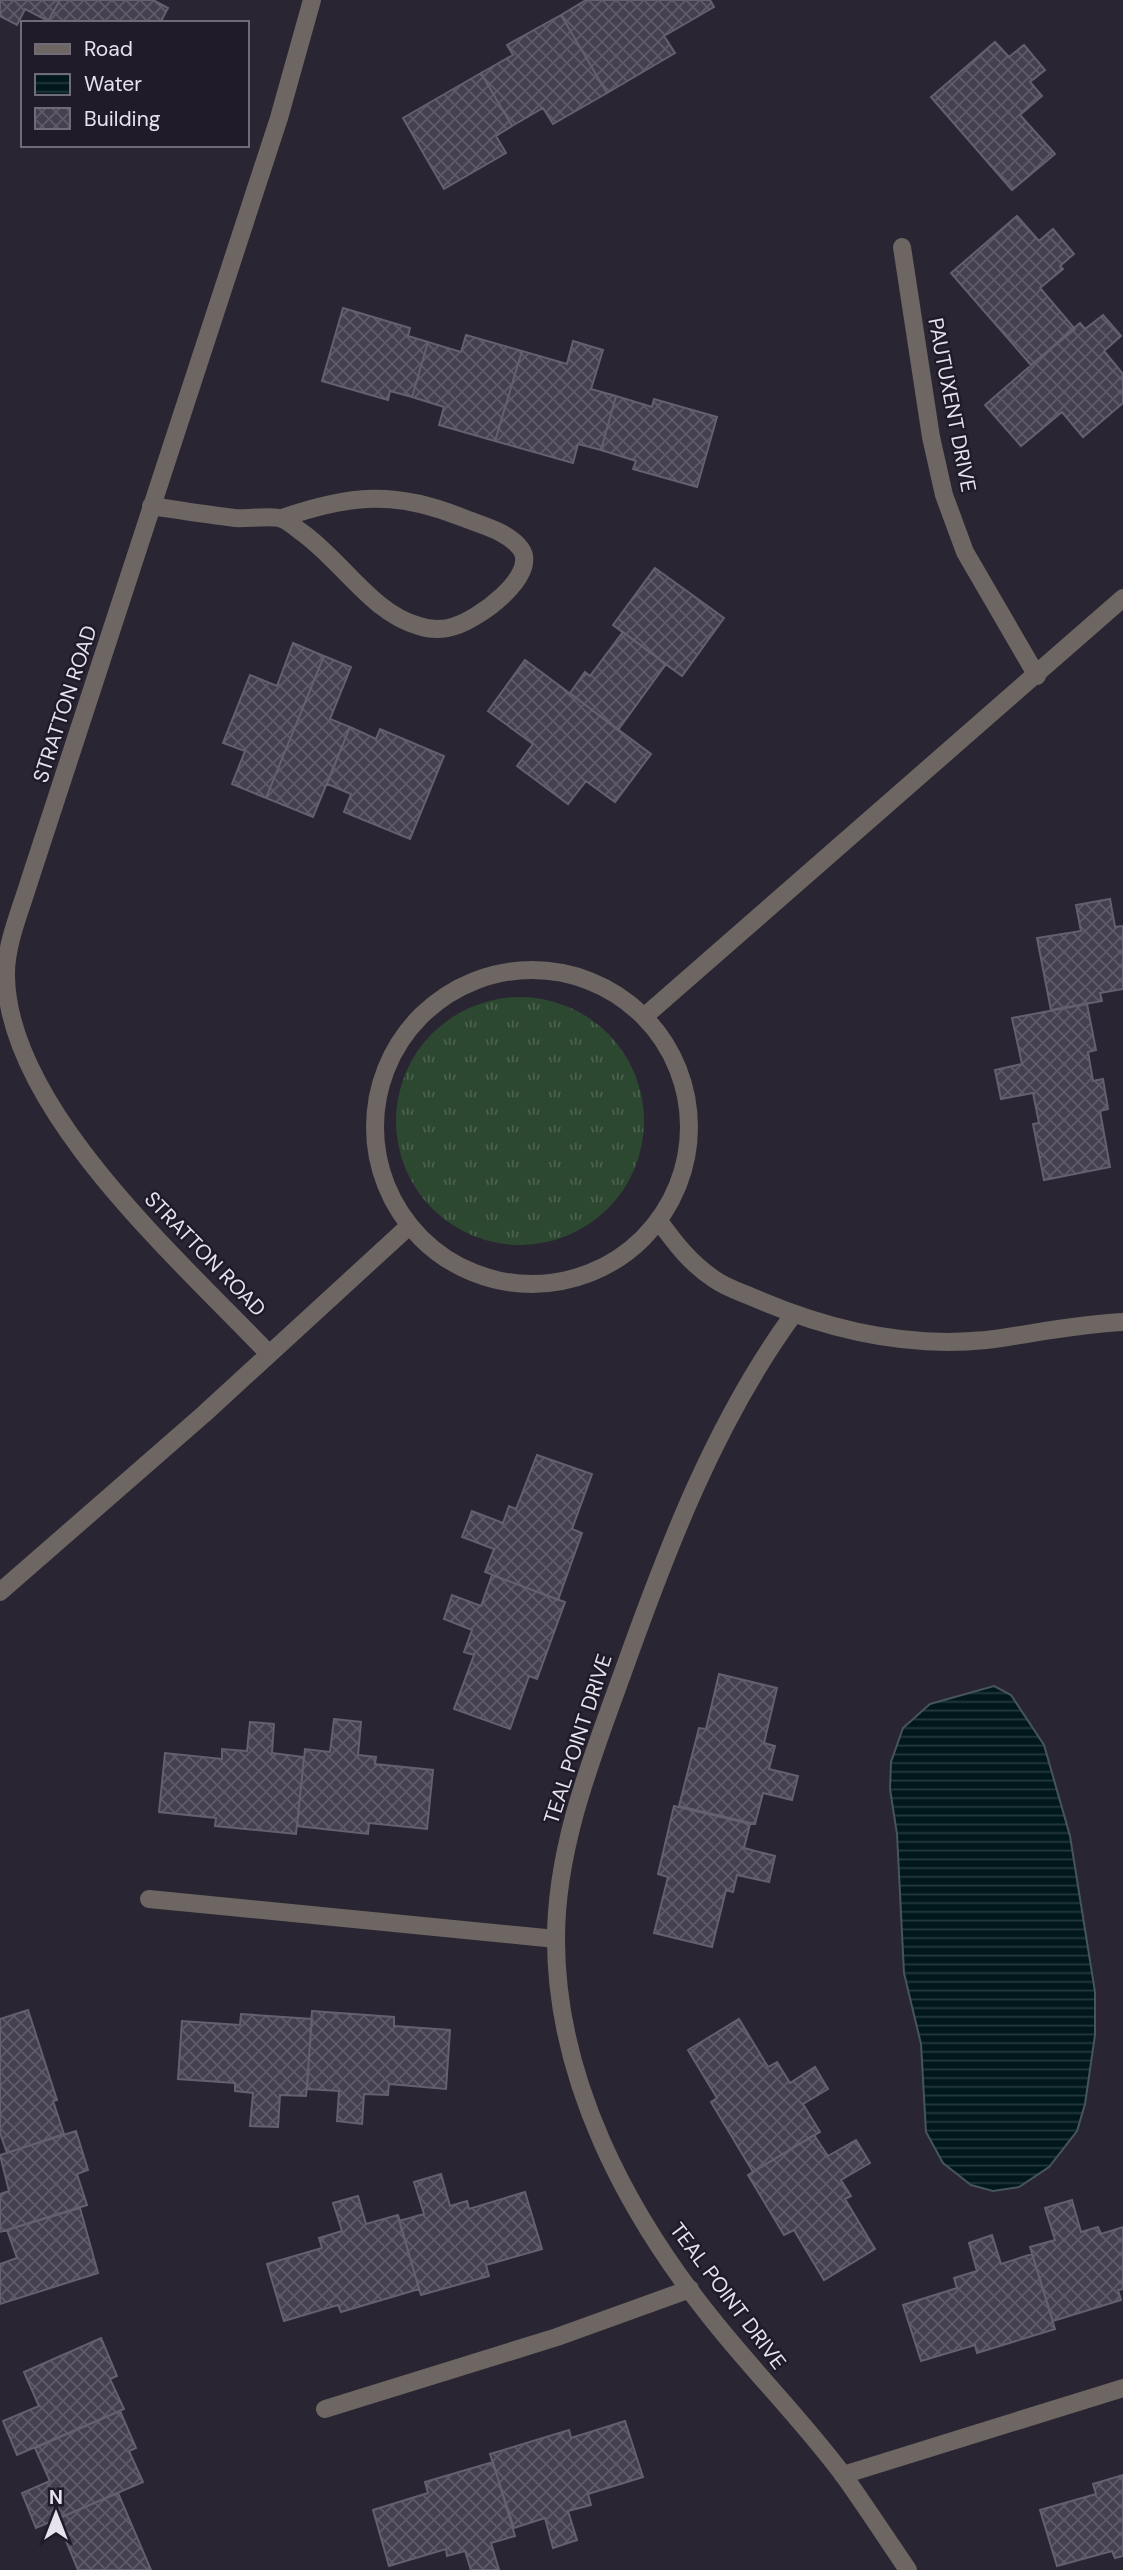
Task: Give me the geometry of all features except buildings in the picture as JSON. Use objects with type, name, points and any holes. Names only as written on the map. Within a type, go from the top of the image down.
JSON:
[{"type":"street","name":"STRATTON ROAD","points":[[269,1354],[116,1193],[68,1131],[29,1066],[15,1022],[5,976],[30,879],[107,650],[151,506],[293,72],[312,0]]},
{"type":"street","name":"PAUTUXENT DRIVE","points":[[902,247],[931,437],[944,495],[965,552],[1037,676]]},
{"type":"street","points":[[151,506],[234,518],[282,518],[331,502],[368,497],[401,498],[436,507],[508,537],[522,551],[524,563],[522,572],[507,590],[490,608],[472,619],[454,627],[418,626],[370,595],[307,535],[282,518]]},
{"type":"street","points":[[645,1016],[1037,676],[1123,598]]},
{"type":"street","points":[[550,969],[601,985],[645,1016],[673,1053],[688,1097],[690,1143],[678,1189],[659,1222],[633,1249],[601,1269],[550,1284],[497,1282],[447,1262],[408,1227],[382,1180],[373,1127],[381,1075],[408,1028],[447,992],[497,973],[550,969]]},
{"type":"street","points":[[659,1222],[683,1254],[715,1281],[793,1315],[839,1329],[921,1340],[984,1340],[1075,1325],[1123,1322]]},
{"type":"street","points":[[0,1592],[408,1227]]},
{"type":"street","name":"TEAL POINT DRIVE","points":[[793,1315],[763,1356],[684,1512],[654,1587],[573,1818],[556,1938],[562,2008],[568,2038],[600,2139],[652,2232],[690,2289],[843,2475],[908,2570]]},
{"type":"street","points":[[149,1899],[556,1938]]},
{"type":"street","points":[[325,2409],[620,2317],[690,2289]]},
{"type":"street","points":[[843,2475],[1123,2388]]},
{"type":"green space","points":[[508,997],[532,997],[579,1011],[608,1033],[635,1073],[642,1097],[642,1145],[635,1169],[608,1209],[568,1236],[532,1245],[508,1245],[461,1231],[441,1217],[424,1200],[410,1180],[401,1157],[396,1133],[396,1109],[410,1062],[424,1042],[441,1025],[461,1011],[484,1002]]},
{"type":"water","points":[[994,1686],[1011,1695],[1044,1745],[1070,1836],[1095,1992],[1095,2035],[1085,2104],[1077,2131],[1049,2167],[1019,2187],[993,2191],[971,2185],[943,2163],[926,2132],[921,2044],[904,1973],[897,1834],[890,1789],[891,1762],[903,1728],[930,1704]]}]
